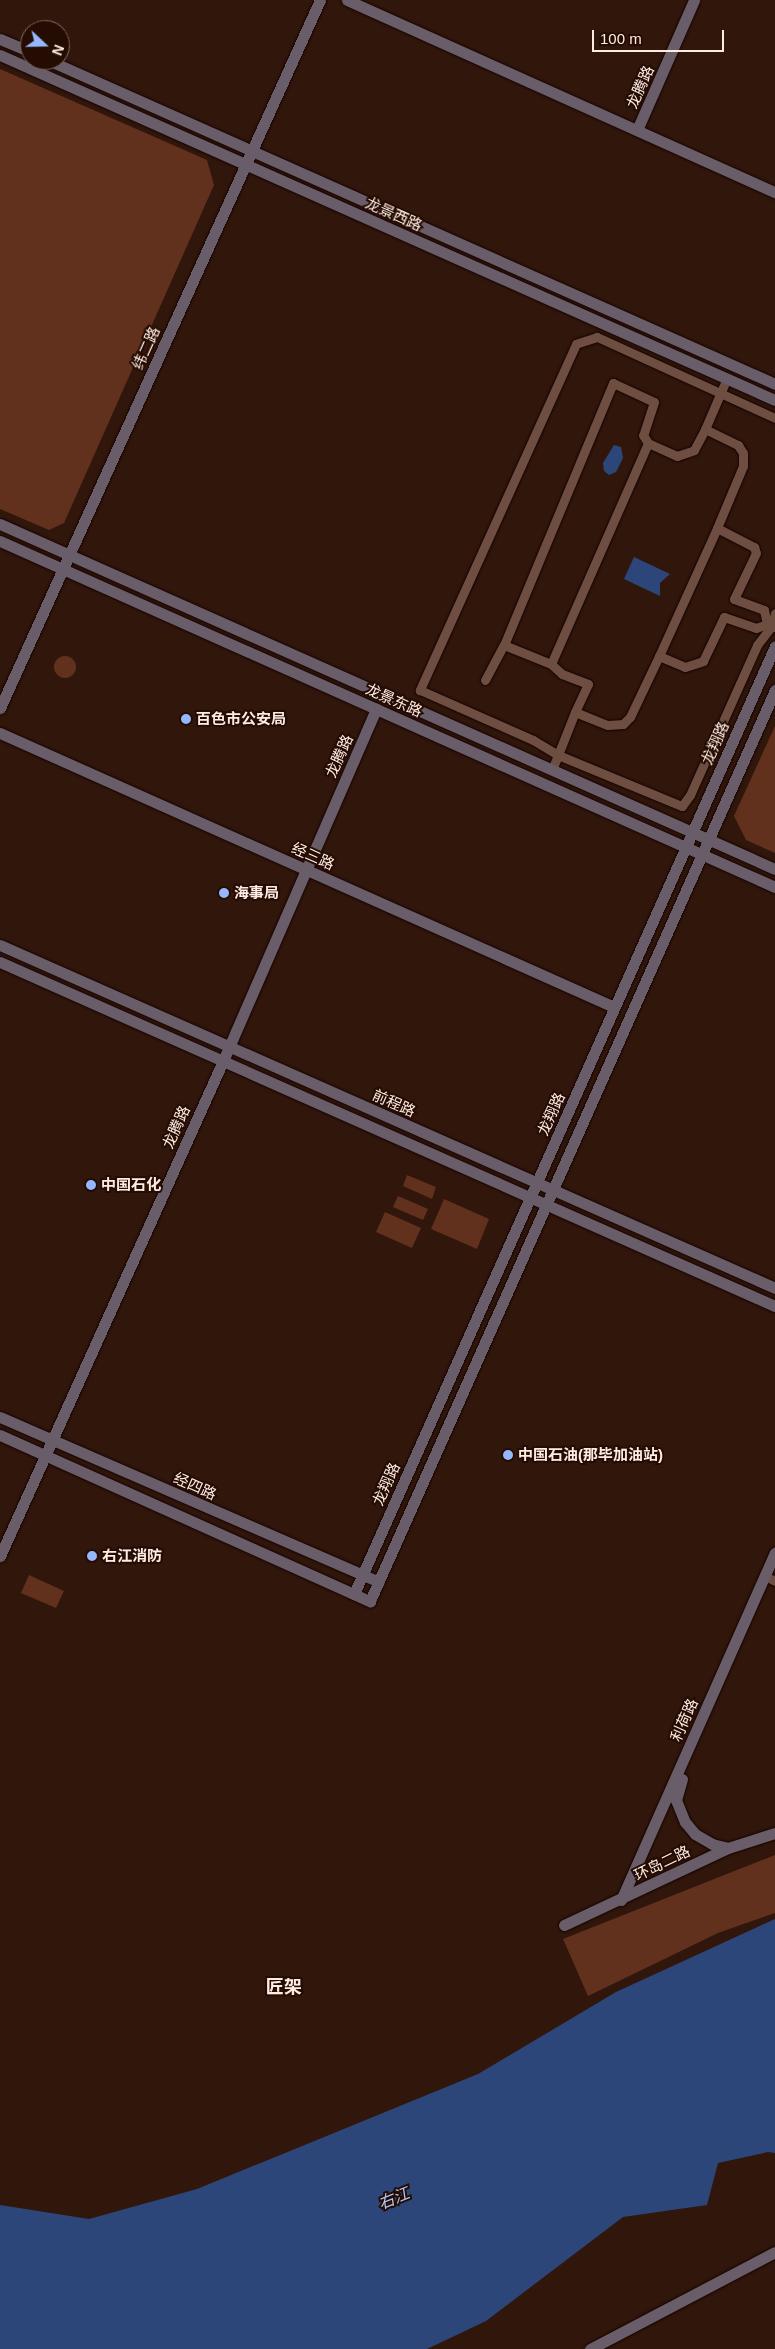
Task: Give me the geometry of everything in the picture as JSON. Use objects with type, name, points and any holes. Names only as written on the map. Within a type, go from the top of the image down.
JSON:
[{"type":"main road","name":"纬二路","points":[[0,708],[320,0]]},
{"type":"main road","points":[[347,0],[775,192]]},
{"type":"main road","name":"龙腾路","points":[[637,130],[694,0]]},
{"type":"main road","points":[[0,39],[20,48]]},
{"type":"main road","name":"龙景西路","points":[[0,55],[775,400]]},
{"type":"main road","name":"龙景西路","points":[[70,70],[775,384]]},
{"type":"main road","name":"龙景东路","points":[[0,524],[775,869]]},
{"type":"main road","name":"龙景东路","points":[[0,541],[775,887]]},
{"type":"main road","name":"龙翔路","points":[[354,1594],[775,646]]},
{"type":"main road","points":[[0,1435],[370,1601],[775,690]]},
{"type":"main road","name":"龙腾路","points":[[0,1556],[51,1439],[223,1061],[376,709]]},
{"type":"main road","name":"经三路","points":[[0,733],[614,1007]]},
{"type":"main road","name":"前程路","points":[[0,945],[775,1288]]},
{"type":"main road","name":"前程路","points":[[0,962],[775,1306]]},
{"type":"main road","name":"经四路","points":[[0,1417],[379,1582]]},
{"type":"main road","name":"利荷路","points":[[620,1900],[775,1553]]},
{"type":"main road","name":"利荷路","points":[[728,1848],[712,1844],[695,1834],[685,1822],[676,1800],[678,1787],[774,1577]]},
{"type":"main road","name":"环岛二路","points":[[564,1925],[728,1848],[775,1833]]},
{"type":"main road","points":[[590,2349],[775,2252]]},
{"type":"street","points":[[775,418],[597,338],[576,344],[420,690],[533,740],[558,755],[682,806],[690,795],[757,645],[771,626],[775,613]]},
{"type":"street","points":[[485,680],[504,645],[612,383],[654,402],[643,436],[648,443],[677,456],[694,450],[727,378]]},
{"type":"street","points":[[575,712],[608,726],[623,724],[630,717],[659,656],[743,466],[744,453],[738,445],[705,429]]},
{"type":"street","points":[[551,664],[648,443]]},
{"type":"street","points":[[717,528],[754,547],[756,553],[734,599],[764,610],[771,626]]},
{"type":"street","points":[[659,656],[685,667],[702,661],[724,617],[756,628],[771,626]]},
{"type":"street","points":[[504,645],[551,664],[562,674],[588,684],[552,770]]},
{"type":"shaded area","points":[[0,69],[207,160],[214,185],[64,523],[49,530],[0,509]]},
{"type":"shaded area","points":[[65,656],[73,659],[76,667],[73,675],[65,678],[57,675],[54,667],[57,659]]},
{"type":"shaded area","points":[[775,726],[775,853],[746,840],[734,816]]},
{"type":"shaded area","points":[[407,1175],[436,1187],[432,1199],[403,1186]]},
{"type":"shaded area","points":[[398,1196],[428,1209],[423,1220],[393,1207]]},
{"type":"shaded area","points":[[444,1199],[489,1219],[477,1249],[431,1229]]},
{"type":"shaded area","points":[[385,1212],[421,1228],[412,1248],[376,1232]]},
{"type":"shaded area","points":[[29,1575],[64,1591],[56,1608],[21,1593]]},
{"type":"shaded area","points":[[775,1855],[775,1913],[718,1933],[588,1996],[563,1939]]},
{"type":"water","points":[[614,445],[621,447],[623,458],[616,472],[609,475],[604,471],[603,463]]},
{"type":"water","points":[[634,557],[670,574],[660,583],[660,596],[624,579]]},
{"type":"water","name":"右江","points":[[775,1919],[775,2153],[768,2152],[718,2163],[707,2205],[623,2217],[486,2321],[427,2349],[0,2349],[0,2205],[89,2219],[197,2189],[478,2074],[616,1992]]},
{"type":"place","name":"百色市公安局","points":[[186,719]]},
{"type":"place","name":"海事局","points":[[224,893]]},
{"type":"place","name":"中国石化","points":[[91,1185]]},
{"type":"place","name":"中国石油(那毕加油站)","points":[[508,1455]]},
{"type":"place","name":"右江消防","points":[[92,1556]]},
{"type":"district","name":"匠架","points":[[284,1987]]}]
